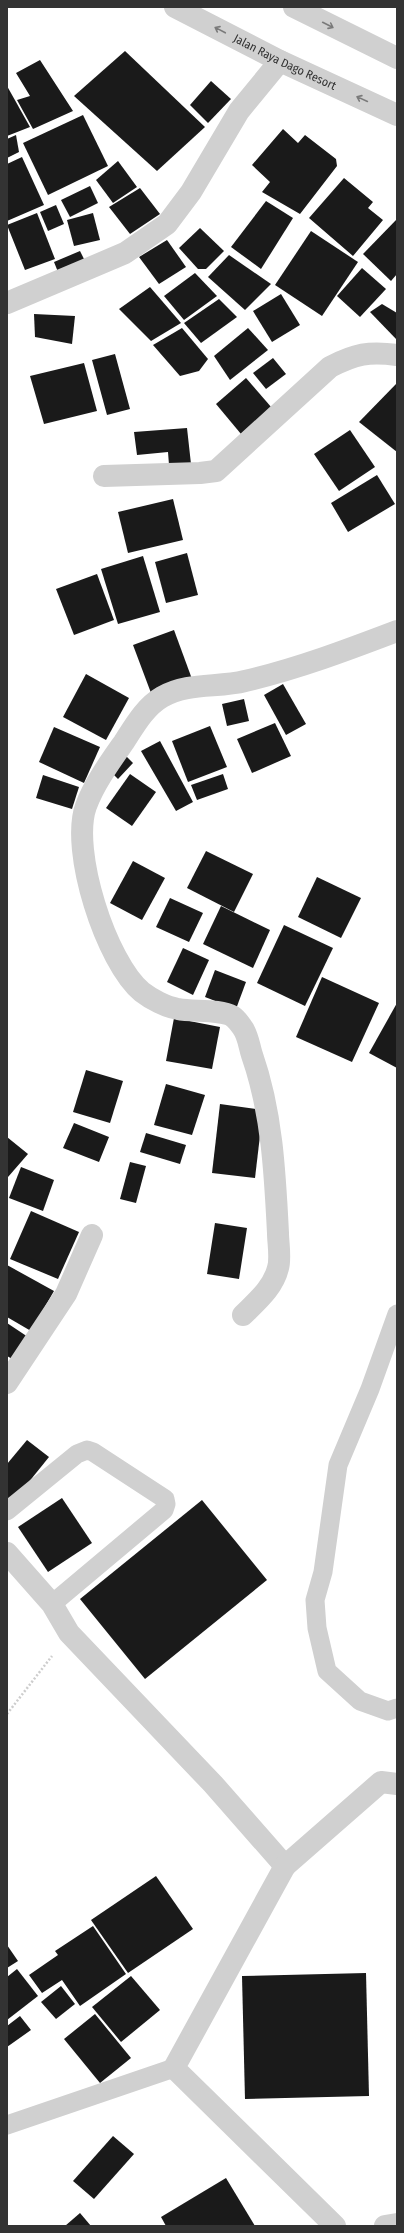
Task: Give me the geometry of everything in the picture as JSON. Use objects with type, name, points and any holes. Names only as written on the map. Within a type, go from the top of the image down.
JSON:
[{"type":"street","name":"Jalan Raya Dago Resort","points":[[175,7],[280,61],[397,115]]},
{"type":"street","points":[[294,7],[397,58]]},
{"type":"street","points":[[7,303],[125,253],[167,224],[191,192],[239,111],[280,61]]},
{"type":"street","points":[[104,476],[200,473],[216,470],[330,368],[350,357],[375,352],[397,355]]},
{"type":"street","points":[[243,1315],[269,1289],[279,1266],[271,1137],[259,1076],[244,1029],[232,1016],[206,1011],[177,1009],[158,1002],[141,991],[124,971],[110,948],[93,901],[86,871],[82,834],[86,806],[108,765],[135,725],[147,708],[162,697],[191,686],[234,684],[264,677],[340,652],[397,631]]},
{"type":"street","points":[[7,1383],[66,1294],[92,1235]]},
{"type":"street","points":[[7,1553],[52,1604],[69,1633],[213,1784],[285,1866]]},
{"type":"street","points":[[336,2226],[174,2068],[285,1866],[381,1782],[397,1784]]},
{"type":"street","points":[[385,2226],[397,2224]]},
{"type":"lane","points":[[397,1314],[370,1389],[338,1465],[323,1572],[315,1600],[317,1628],[327,1671],[360,1701],[388,1711],[397,1708]]},
{"type":"lane","points":[[7,1511],[76,1454],[87,1450],[93,1452],[165,1499],[166,1504],[164,1510],[52,1604]]},
{"type":"lane","points":[[7,2125],[174,2068]]},
{"type":"path","points":[[7,1714],[69,1633]]},
{"type":"building","points":[[125,51],[205,127],[157,171],[74,96]]},
{"type":"building","points":[[40,60],[73,111],[33,129],[17,100],[30,96],[16,73]]},
{"type":"building","points":[[211,81],[231,99],[208,123],[190,105]]},
{"type":"building","points":[[7,86],[30,127],[7,136]]},
{"type":"building","points":[[83,115],[108,166],[48,195],[23,143]]},
{"type":"building","points":[[283,129],[298,143],[305,135],[336,159],[337,166],[300,214],[262,192],[270,182],[252,165]]},
{"type":"building","points":[[16,135],[19,152],[7,158],[7,139]]},
{"type":"building","points":[[22,157],[44,205],[7,221],[7,164]]},
{"type":"building","points":[[118,161],[137,187],[113,203],[96,180]]},
{"type":"building","points":[[344,178],[373,202],[368,208],[383,220],[353,256],[309,218]]},
{"type":"building","points":[[90,186],[98,203],[70,217],[61,200]]},
{"type":"building","points":[[140,188],[160,214],[130,234],[109,207]]},
{"type":"building","points":[[266,201],[293,218],[261,269],[231,247]]},
{"type":"building","points":[[56,205],[64,224],[48,231],[40,212]]},
{"type":"building","points":[[37,213],[55,259],[25,270],[7,225]]},
{"type":"building","points":[[93,213],[100,240],[74,246],[67,220]]},
{"type":"building","points":[[397,219],[397,274],[391,281],[363,254]]},
{"type":"building","points":[[200,228],[224,251],[206,269],[198,269],[179,248]]},
{"type":"building","points":[[311,231],[358,262],[322,316],[275,285]]},
{"type":"building","points":[[167,240],[186,267],[159,284],[139,257]]},
{"type":"building","points":[[80,251],[87,265],[60,277],[54,262]]},
{"type":"building","points":[[229,255],[271,284],[245,310],[208,277]]},
{"type":"building","points":[[362,268],[386,289],[360,317],[337,296]]},
{"type":"building","points":[[195,273],[217,296],[184,320],[164,296]]},
{"type":"building","points":[[150,287],[181,323],[151,341],[119,309]]},
{"type":"building","points":[[281,294],[300,325],[272,342],[253,311]]},
{"type":"building","points":[[219,299],[237,317],[201,343],[184,323]]},
{"type":"building","points":[[382,304],[397,313],[397,340],[370,312]]},
{"type":"building","points":[[34,314],[75,316],[72,344],[35,337]]},
{"type":"building","points":[[182,328],[208,359],[199,371],[180,376],[153,345]]},
{"type":"building","points":[[248,328],[268,350],[230,380],[214,356]]},
{"type":"building","points":[[115,354],[130,409],[107,415],[92,360]]},
{"type":"building","points":[[273,358],[286,374],[266,389],[253,373]]},
{"type":"building","points":[[84,363],[97,411],[44,424],[30,376]]},
{"type":"building","points":[[246,378],[272,408],[241,434],[216,404]]},
{"type":"building","points":[[397,383],[397,452],[359,422]]},
{"type":"building","points":[[187,428],[191,464],[169,465],[168,452],[137,455],[134,432]]},
{"type":"building","points":[[350,430],[375,467],[339,491],[314,454]]},
{"type":"building","points":[[377,475],[395,504],[348,532],[331,503]]},
{"type":"building","points":[[173,499],[183,540],[128,553],[118,512]]},
{"type":"building","points":[[187,553],[198,595],[166,603],[155,562]]},
{"type":"building","points":[[143,556],[160,612],[118,624],[101,569]]},
{"type":"building","points":[[97,574],[114,620],[74,635],[56,589]]},
{"type":"building","points":[[174,630],[192,679],[151,693],[133,645]]},
{"type":"building","points":[[86,674],[129,698],[106,740],[63,717]]},
{"type":"building","points":[[283,684],[306,724],[286,735],[264,695]]},
{"type":"building","points":[[244,699],[249,721],[227,726],[222,704]]},
{"type":"building","points":[[275,723],[291,756],[252,773],[237,739]]},
{"type":"building","points":[[210,726],[227,767],[188,782],[172,741]]},
{"type":"building","points":[[54,727],[100,747],[84,783],[39,762]]},
{"type":"building","points":[[160,741],[193,802],[176,811],[141,751]]},
{"type":"building","points":[[123,753],[133,763],[118,779],[108,769]]},
{"type":"building","points":[[130,774],[156,792],[132,826],[106,808]]},
{"type":"building","points":[[223,774],[228,789],[197,800],[191,785]]},
{"type":"building","points":[[43,775],[79,787],[72,809],[36,798]]},
{"type":"building","points":[[206,851],[253,874],[234,912],[187,888]]},
{"type":"building","points":[[133,861],[165,878],[142,920],[110,903]]},
{"type":"building","points":[[317,877],[361,898],[341,938],[298,917]]},
{"type":"building","points":[[170,898],[203,913],[189,942],[156,927]]},
{"type":"building","points":[[221,906],[270,930],[253,968],[203,944]]},
{"type":"building","points":[[284,925],[333,948],[305,1006],[257,983]]},
{"type":"building","points":[[183,948],[209,960],[193,995],[167,982]]},
{"type":"building","points":[[215,970],[246,982],[236,1009],[205,997]]},
{"type":"building","points":[[322,977],[379,1003],[352,1062],[296,1037]]},
{"type":"building","points":[[397,1003],[397,1068],[369,1053]]},
{"type":"building","points":[[174,1018],[220,1027],[212,1069],[166,1061]]},
{"type":"building","points":[[86,1070],[123,1081],[110,1123],[73,1112]]},
{"type":"building","points":[[166,1084],[205,1095],[192,1135],[154,1125]]},
{"type":"building","points":[[220,1104],[263,1110],[255,1178],[212,1173]]},
{"type":"building","points":[[74,1123],[109,1137],[99,1162],[63,1148]]},
{"type":"building","points":[[146,1133],[186,1145],[180,1164],[140,1152]]},
{"type":"building","points":[[7,1137],[28,1154],[8,1177],[7,1176]]},
{"type":"building","points":[[130,1162],[146,1166],[136,1203],[120,1199]]},
{"type":"building","points":[[21,1167],[54,1180],[43,1211],[9,1198]]},
{"type":"building","points":[[31,1211],[79,1232],[58,1279],[10,1259]]},
{"type":"building","points":[[215,1223],[247,1228],[239,1279],[207,1274]]},
{"type":"building","points":[[7,1265],[54,1291],[31,1331],[7,1317]]},
{"type":"building","points":[[7,1323],[28,1337],[14,1360],[7,1356]]},
{"type":"building","points":[[27,1440],[49,1457],[7,1509],[7,1464]]},
{"type":"building","points":[[62,1498],[92,1543],[48,1572],[18,1527]]},
{"type":"building","points":[[202,1500],[267,1580],[145,1679],[80,1599]]},
{"type":"building","points":[[156,1876],[193,1929],[128,1973],[91,1920]]},
{"type":"building","points":[[93,1926],[126,1974],[80,2006],[62,1980],[42,1993],[29,1975],[58,1955],[55,1951]]},
{"type":"building","points":[[7,1945],[18,1961],[7,1968]]},
{"type":"building","points":[[17,1969],[38,1996],[7,2020],[7,1977]]},
{"type":"building","points":[[366,1973],[369,2096],[245,2099],[242,1976]]},
{"type":"building","points":[[131,1976],[160,2010],[121,2042],[92,2007]]},
{"type":"building","points":[[61,1986],[75,2004],[56,2019],[41,2002]]},
{"type":"building","points":[[95,2014],[131,2058],[100,2083],[64,2039]]},
{"type":"building","points":[[20,2016],[31,2030],[7,2047],[7,2026]]},
{"type":"building","points":[[113,2136],[134,2154],[94,2199],[73,2181]]},
{"type":"building","points":[[226,2178],[255,2226],[166,2226],[161,2217]]},
{"type":"building","points":[[80,2213],[91,2226],[65,2226]]}]
